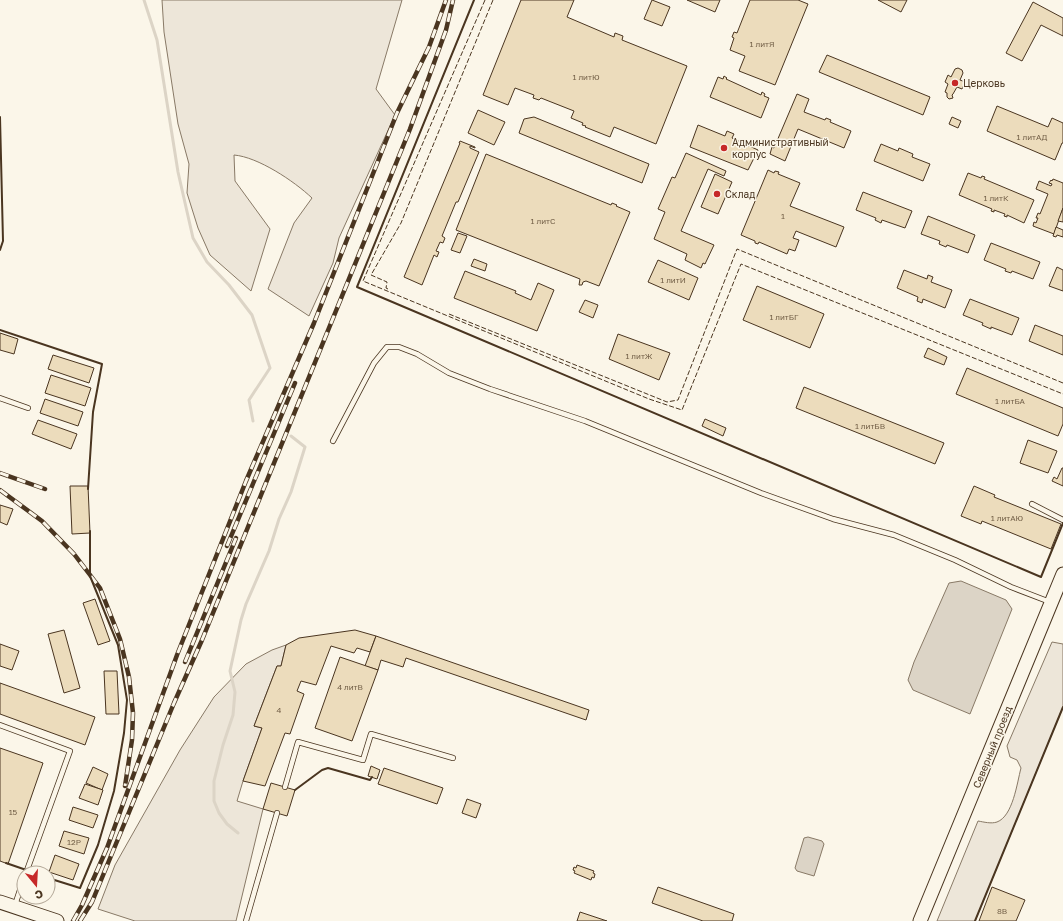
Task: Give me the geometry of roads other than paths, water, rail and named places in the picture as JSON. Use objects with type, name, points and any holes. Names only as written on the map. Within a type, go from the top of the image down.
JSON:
[{"type":"street","name":"Северный проезд","points":[[920,921],[1063,574]]},
{"type":"street","points":[[0,902],[57,921]]},
{"type":"lane","points":[[333,441],[374,364],[387,347],[399,347],[417,354],[449,374],[585,421],[761,493],[832,519],[894,535],[955,560],[1011,587],[1051,602]]},
{"type":"lane","points":[[0,398],[28,408]]},
{"type":"lane","points":[[1032,504],[1063,520]]},
{"type":"lane","points":[[0,725],[70,751],[29,865]]},
{"type":"lane","points":[[285,787],[298,742],[363,760],[371,734],[453,758]]},
{"type":"lane","points":[[246,921],[278,813]]},
{"type":"lane","points":[[14,906],[16,900]]},
{"type":"waterway","points":[[144,0],[157,40],[178,172],[193,238],[207,262],[229,285],[252,315],[270,368],[249,400],[253,421]]},
{"type":"waterway","points":[[238,833],[227,824],[219,813],[214,801],[214,781],[223,745],[233,715],[235,692],[230,671],[241,620],[246,604],[269,551],[279,519],[291,492],[305,447],[291,436]]},
{"type":"railway","points":[[73,921],[82,905],[107,848],[177,655],[246,481],[314,323],[397,113],[429,47],[446,0]]},
{"type":"railway","points":[[80,921],[92,902],[174,703],[202,640],[410,129],[446,30],[453,0]]},
{"type":"railway","points":[[227,546],[295,383]]},
{"type":"railway","points":[[0,473],[45,489]]},
{"type":"railway","points":[[0,490],[42,521],[74,554],[100,588],[120,639],[129,677],[133,713],[132,740],[125,786]]},
{"type":"railway","points":[[185,662],[236,538]]},
{"type":"place","name":"Церковь","points":[[955,83]]},
{"type":"place","name":"Административный корпус","points":[[724,148]]},
{"type":"place","name":"Склад","points":[[717,194]]}]
